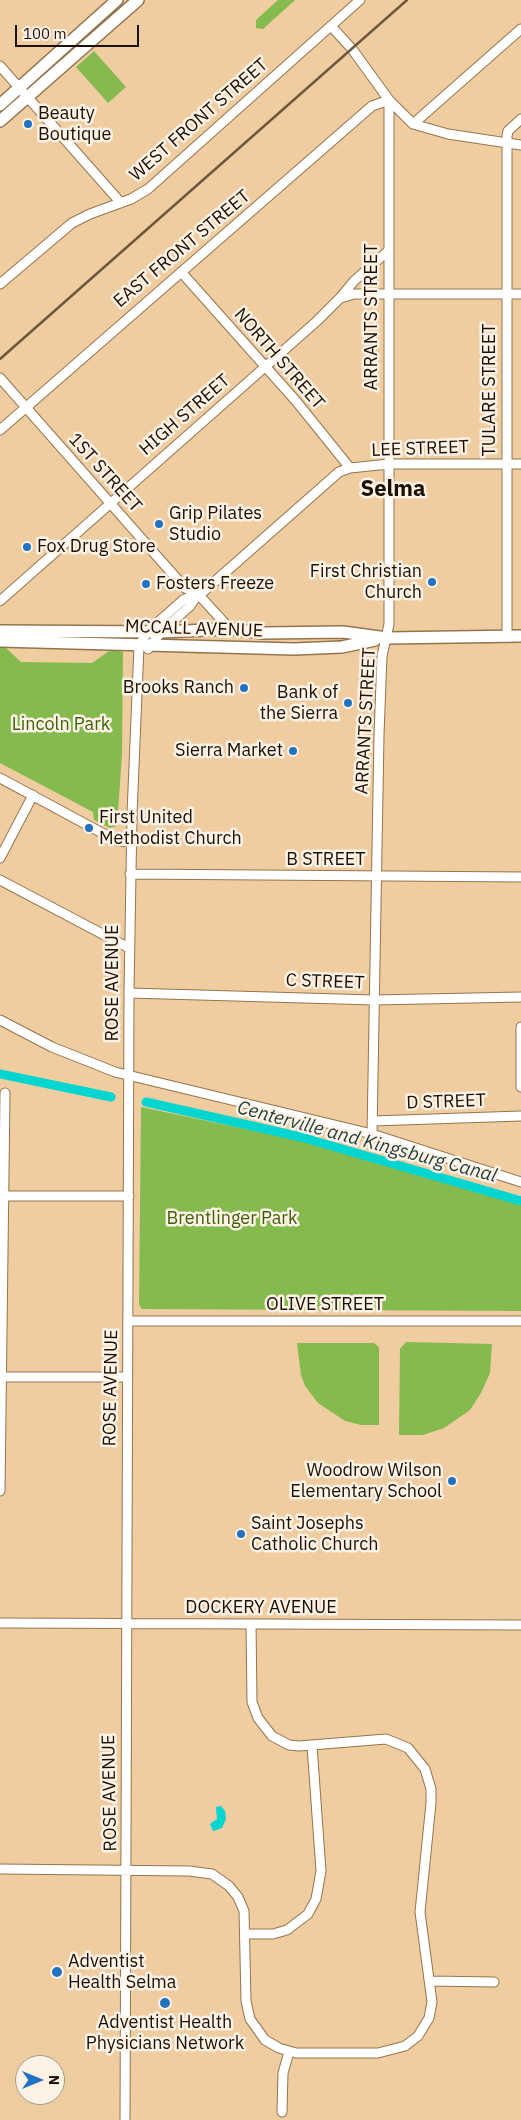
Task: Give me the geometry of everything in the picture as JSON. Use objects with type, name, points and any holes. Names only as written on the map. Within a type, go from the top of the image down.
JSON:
[{"type":"main road","points":[[0,121],[23,93],[117,0]]},
{"type":"main road","points":[[0,105],[23,93],[138,0]]},
{"type":"main road","name":"MCCALL AVENUE","points":[[0,631],[162,632],[230,629],[263,633],[343,632],[387,638],[521,636]]},
{"type":"main road","name":"MCCALL AVENUE","points":[[0,641],[139,651],[151,647],[276,649],[342,647],[387,638]]},
{"type":"street","name":"WEST FRONT STREET","points":[[0,284],[72,223],[121,203],[148,189],[360,0]]},
{"type":"street","points":[[331,26],[352,49],[389,100],[413,124],[448,134],[521,145]]},
{"type":"street","points":[[413,124],[521,29]]},
{"type":"street","points":[[0,66],[121,203]]},
{"type":"street","name":"ARRANTS STREET","points":[[372,1134],[382,656],[389,624],[389,100]]},
{"type":"street","name":"EAST FRONT STREET","points":[[0,430],[167,282],[182,273],[372,106],[389,100]]},
{"type":"street","points":[[507,144],[508,131],[521,119]]},
{"type":"street","name":"TULARE STREET","points":[[507,144],[507,637]]},
{"type":"street","name":"HIGH STREET","points":[[0,601],[265,366],[340,298],[354,281],[388,251]]},
{"type":"street","name":"NORTH STREET","points":[[182,273],[265,366],[350,468]]},
{"type":"street","points":[[340,298],[354,294],[521,294]]},
{"type":"street","name":"1ST STREET","points":[[0,378],[184,588],[198,594],[230,629]]},
{"type":"street","name":"LEE STREET","points":[[350,468],[389,464],[521,464]]},
{"type":"street","points":[[151,647],[162,632],[190,606],[198,594],[339,472],[350,468]]},
{"type":"street","points":[[139,651],[148,631],[183,600],[198,594]]},
{"type":"street","name":"ROSE AVENUE","points":[[125,2120],[127,1870],[125,1623],[129,948],[131,842],[139,651]]},
{"type":"street","points":[[0,778],[117,841],[131,842]]},
{"type":"street","points":[[0,858],[32,795]]},
{"type":"street","name":"B STREET","points":[[130,874],[521,877]]},
{"type":"street","points":[[0,880],[129,948]]},
{"type":"street","name":"C STREET","points":[[129,993],[374,1000],[521,997]]},
{"type":"street","points":[[0,1020],[52,1047],[128,1076],[372,1134],[521,1182]]},
{"type":"street","points":[[521,1027],[521,1087]]},
{"type":"street","points":[[0,1491],[4,1093]]},
{"type":"street","name":"D STREET","points":[[372,1121],[521,1116]]},
{"type":"street","points":[[2,1196],[129,1196]]},
{"type":"street","name":"OLIVE STREET","points":[[128,1321],[521,1321]]},
{"type":"street","points":[[1,1377],[127,1377]]},
{"type":"street","name":"DOCKERY AVENUE","points":[[0,1623],[521,1625]]},
{"type":"street","points":[[0,1869],[198,1871],[218,1877],[230,1886],[242,1904],[246,1934],[246,2001],[250,2019],[265,2040],[289,2052],[378,2053],[405,2046],[418,2036],[429,2018],[432,2002],[431,1982],[423,1943],[420,1912],[431,1803],[431,1789],[425,1769],[408,1748],[386,1739],[370,1738],[312,1746],[289,1745],[268,1732],[258,1718],[250,1695],[251,1624]]},
{"type":"street","points":[[246,1934],[272,1934],[288,1930],[308,1914],[316,1899],[321,1871],[312,1746]]},
{"type":"street","points":[[431,1982],[494,1982]]},
{"type":"street","points":[[282,2112],[283,2073],[289,2052]]},
{"type":"green space","points":[[278,0],[295,0],[263,29],[256,28],[256,20]]},
{"type":"green space","points":[[94,51],[126,87],[108,103],[76,67]]},
{"type":"green space","name":"Lincoln Park","points":[[0,648],[6,648],[21,662],[92,663],[112,649],[123,652],[122,754],[117,826],[110,828],[94,820],[93,812],[0,763]]},
{"type":"green space","name":"Brentlinger Park","points":[[141,1107],[297,1140],[521,1205],[521,1311],[142,1309],[139,1305]]},
{"type":"green space","points":[[406,1342],[492,1344],[490,1373],[481,1393],[470,1410],[444,1428],[423,1435],[399,1435],[400,1349]]},
{"type":"green space","points":[[297,1343],[374,1343],[379,1347],[379,1425],[361,1425],[345,1421],[318,1403],[305,1386],[301,1375]]},
{"type":"water","points":[[221,1806],[225,1811],[226,1819],[222,1828],[213,1831],[210,1824],[217,1819],[216,1807]]},
{"type":"waterway","name":"Centerville and Kingsburg Canal","points":[[0,1074],[111,1097]]},
{"type":"waterway","name":"Centerville and Kingsburg Canal","points":[[146,1102],[301,1137],[521,1201]]},
{"type":"railway","points":[[0,359],[407,0]]},
{"type":"place","name":"Beauty Boutique","points":[[28,124]]},
{"type":"place","name":"Grip Pilates Studio","points":[[159,524]]},
{"type":"place","name":"Fox Drug Store","points":[[27,547]]},
{"type":"place","name":"First Christian Church","points":[[432,582]]},
{"type":"place","name":"Fosters Freeze","points":[[146,584]]},
{"type":"place","name":"Brooks Ranch","points":[[244,688]]},
{"type":"place","name":"Bank of the Sierra","points":[[348,703]]},
{"type":"place","name":"Sierra Market","points":[[293,751]]},
{"type":"place","name":"First United Methodist Church","points":[[89,828]]},
{"type":"place","name":"Woodrow Wilson Elementary School","points":[[452,1481]]},
{"type":"place","name":"Saint Josephs Catholic Church","points":[[241,1534]]},
{"type":"place","name":"Adventist Health Selma","points":[[57,1972]]},
{"type":"place","name":"Adventist Health Physicians Network","points":[[165,2003]]},
{"type":"district","name":"Selma","points":[[393,490]]}]
